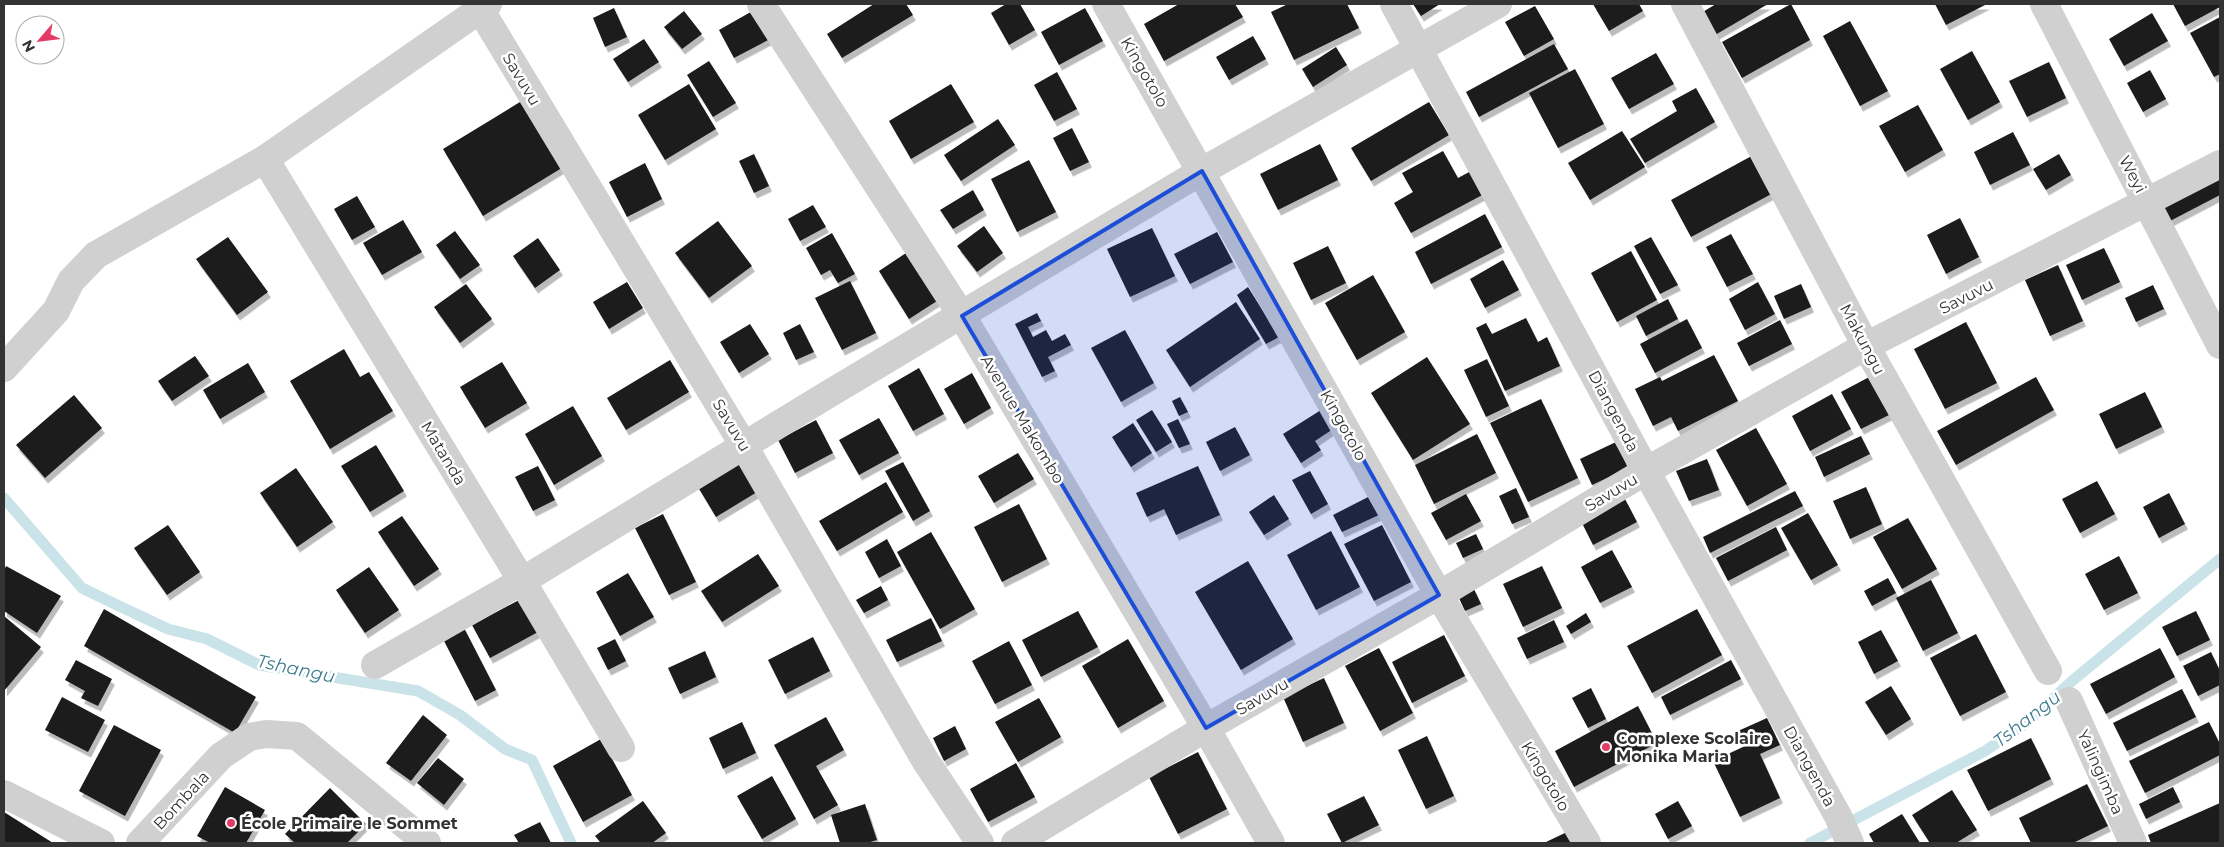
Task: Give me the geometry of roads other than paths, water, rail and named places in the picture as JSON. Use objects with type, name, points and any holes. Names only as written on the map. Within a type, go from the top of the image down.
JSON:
[{"type":"street","name":"Avenue Makombo","points":[[761,4],[962,316],[1206,728],[1271,843]]},
{"type":"street","name":"Kingotolo","points":[[1106,4],[1202,171],[1439,595],[1587,843]]},
{"type":"street","name":"Diangenda","points":[[1394,4],[1844,831]]},
{"type":"street","points":[[375,665],[522,581],[1202,171],[1498,4]]},
{"type":"street","name":"Makungu","points":[[1684,4],[1866,346],[2048,671]]},
{"type":"street","name":"Weyi","points":[[2044,4],[2220,345]]},
{"type":"street","points":[[4,368],[56,311],[71,281],[96,255],[265,159],[484,6]]},
{"type":"street","name":"Savuvu","points":[[484,6],[744,446],[925,760],[980,843]]},
{"type":"street","name":"Matanda","points":[[265,159],[522,581],[621,748]]},
{"type":"street","name":"Savuvu","points":[[1015,843],[1206,728],[1439,595],[1646,470],[1866,346],[2148,203],[2220,164]]},
{"type":"street","name":"Yalingimba","points":[[2069,701],[2132,843]]},
{"type":"street","name":"Bombala","points":[[140,843],[221,756],[249,737],[266,734],[297,736],[427,843]]},
{"type":"street","points":[[4,794],[101,843]]},
{"type":"waterway","name":"Tshangu","points":[[4,498],[82,588],[117,605],[168,629],[207,639],[259,665],[418,691],[460,715],[505,749],[532,760],[571,843]]},
{"type":"waterway","name":"Tshangu","points":[[1810,843],[1985,751],[2025,724],[2072,681],[2220,559]]},
{"type":"place","name":"Complexe Scolaire Monika Maria","points":[[1606,747]]},
{"type":"place","name":"École Primaire le Sommet","points":[[231,823]]}]
